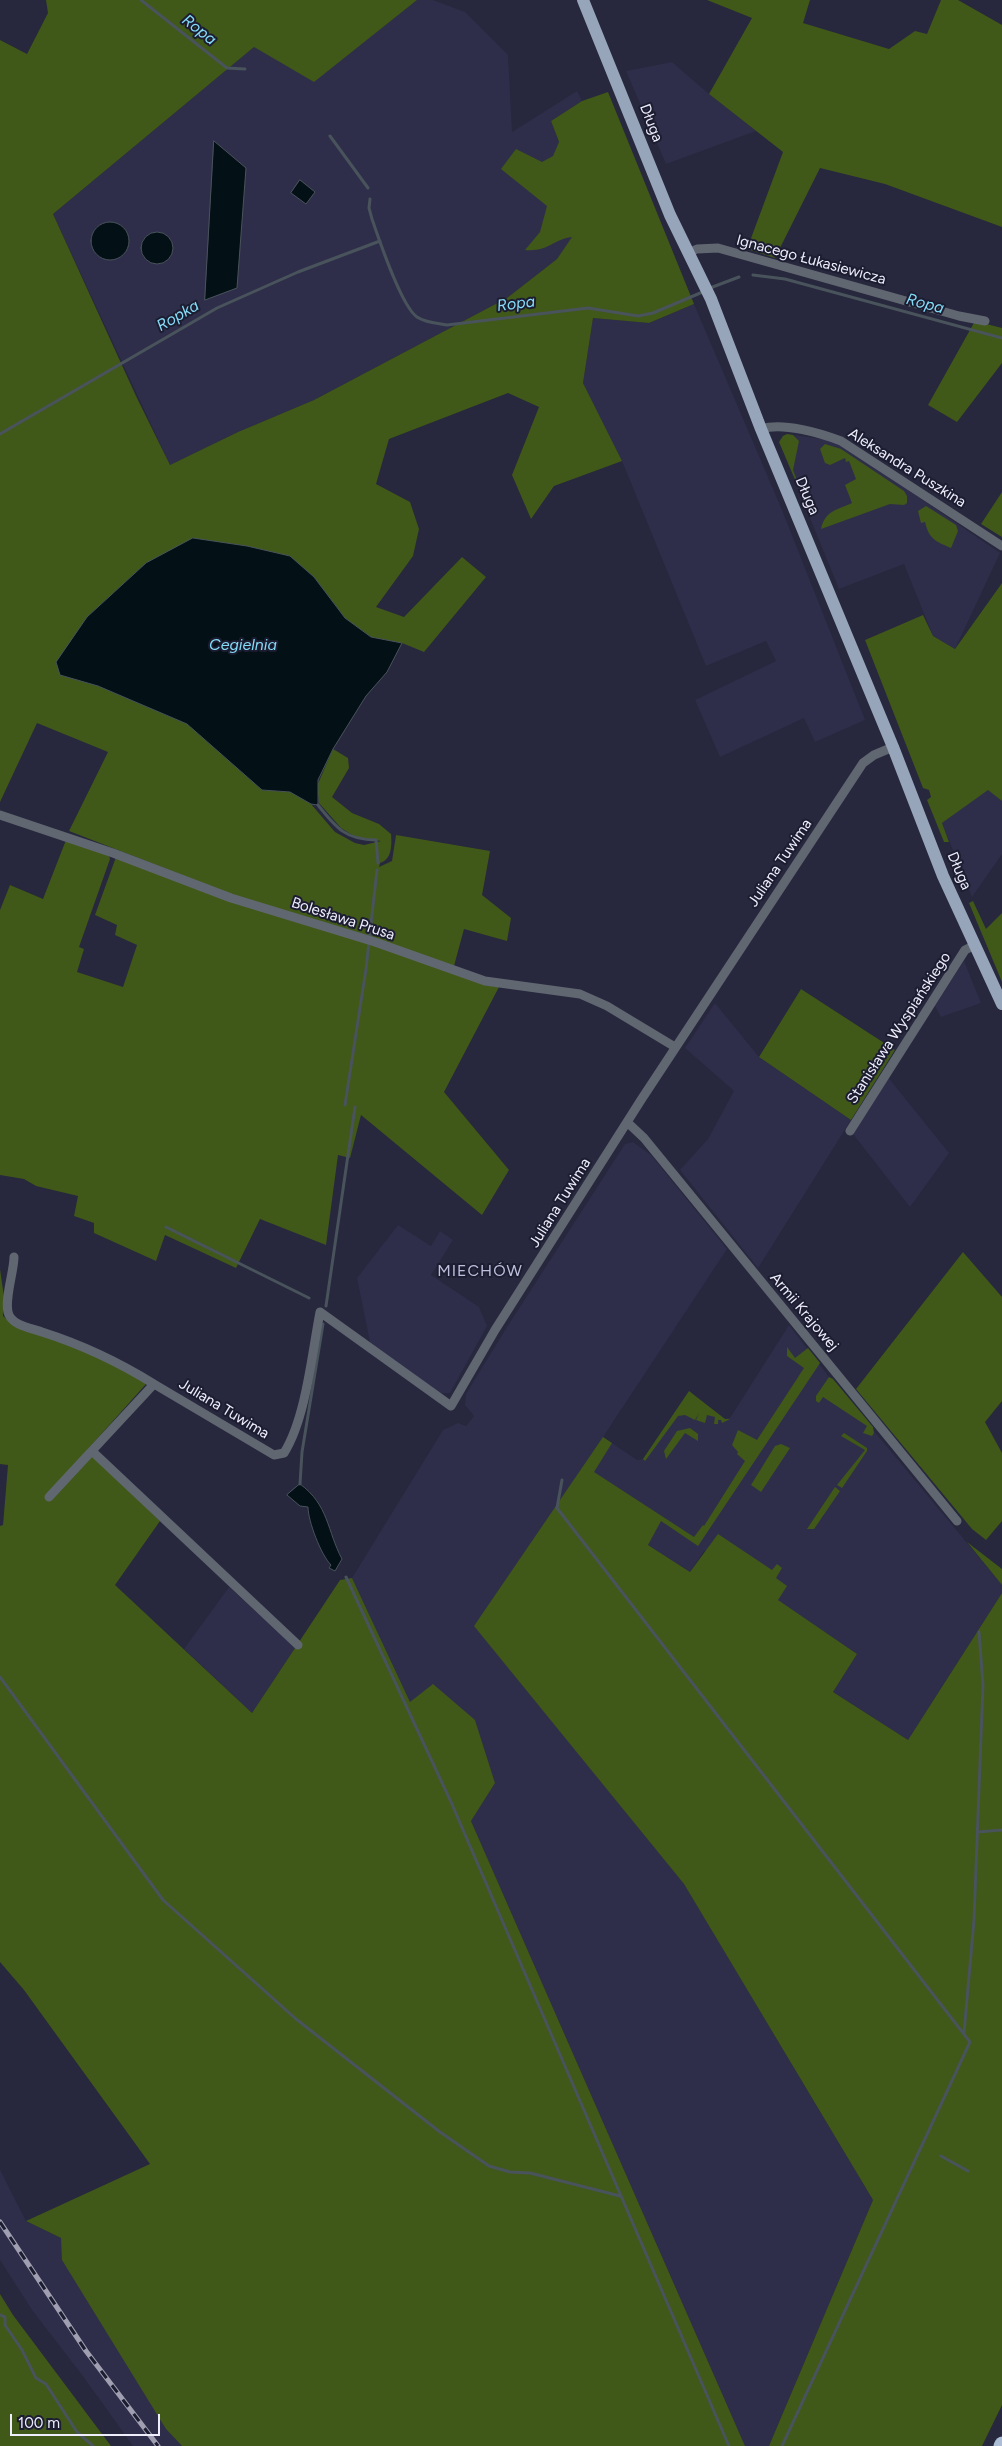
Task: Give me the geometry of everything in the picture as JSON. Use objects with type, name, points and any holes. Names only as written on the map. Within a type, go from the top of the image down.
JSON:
[{"type":"main road","name":"Długa","points":[[584,0],[670,216],[711,300],[761,429],[893,747],[940,867],[1002,1004]]},
{"type":"street","name":"Ignacego Łukasiewicza","points":[[688,253],[697,249],[718,248],[959,316],[985,321]]},
{"type":"street","name":"Aleksandra Puszkina","points":[[761,429],[769,426],[782,427],[814,433],[841,442],[1002,546]]},
{"type":"street","name":"Juliana Tuwima","points":[[14,1257],[8,1297],[8,1314],[16,1324],[84,1346],[121,1364],[274,1455],[284,1453],[291,1442],[305,1390],[320,1312],[451,1406],[495,1330],[627,1122],[855,774],[869,758],[893,747]]},
{"type":"street","name":"Bolesława Prusa","points":[[0,815],[113,853],[231,898],[356,936],[485,980],[580,994],[607,1006],[675,1047]]},
{"type":"street","name":"Stanisława Wyspiańskiego","points":[[850,1131],[965,950],[975,945]]},
{"type":"street","name":"Armii Krajowej","points":[[627,1122],[668,1167],[957,1521]]},
{"type":"street","points":[[48,1497],[93,1452],[154,1384]]},
{"type":"street","points":[[93,1452],[298,1645]]},
{"type":"shaded area","points":[[417,0],[433,0],[465,12],[508,55],[512,132],[577,91],[582,101],[551,121],[586,218],[557,259],[507,298],[314,400],[238,432],[170,465],[53,214],[254,47],[314,81]]},
{"type":"shaded area","points":[[672,62],[756,131],[666,164],[626,71]]},
{"type":"shaded area","points":[[694,304],[782,510],[865,720],[815,742],[804,718],[720,757],[695,700],[776,661],[766,641],[706,666],[622,461],[583,383],[593,318],[649,323]]},
{"type":"shaded area","points":[[787,434],[829,440],[851,451],[1000,553],[955,649],[933,636],[904,564],[839,589],[779,442]]},
{"type":"shaded area","points":[[988,789],[1002,801],[1002,854],[972,897],[942,823]]},
{"type":"shaded area","points":[[964,961],[981,1003],[941,1017],[935,1006]]},
{"type":"shaded area","points":[[715,1003],[759,1057],[851,1120],[758,1268],[680,1170],[708,1139],[734,1091],[685,1048]]},
{"type":"shaded area","points":[[887,1076],[949,1153],[910,1207],[853,1134]]},
{"type":"shaded area","points":[[633,1142],[651,1155],[727,1249],[603,1437],[637,1460],[643,1459],[689,1391],[725,1419],[730,1418],[789,1325],[829,1377],[1002,1585],[1002,1593],[908,1740],[833,1692],[857,1654],[704,1551],[690,1572],[648,1545],[660,1521],[474,1625],[684,1884],[873,2200],[769,2446],[745,2446],[471,1821],[495,1783],[475,1720],[410,1702],[352,1578],[443,1430],[458,1423],[466,1426],[474,1416],[465,1405],[466,1394],[625,1144]]},
{"type":"shaded area","points":[[398,1225],[431,1246],[440,1231],[453,1240],[431,1275],[479,1307],[487,1326],[450,1393],[434,1394],[370,1342],[357,1278]]},
{"type":"shaded area","points":[[229,1587],[295,1648],[252,1713],[184,1649]]},
{"type":"shaded area","points":[[0,2170],[26,2221],[61,2238],[166,2429],[182,2446],[133,2446],[32,2310],[0,2260]]},
{"type":"green space","points":[[46,0],[417,0],[314,82],[254,47],[53,214],[136,396],[170,465],[238,432],[314,400],[507,298],[557,259],[572,237],[545,248],[525,250],[540,232],[547,206],[501,169],[516,149],[542,162],[553,156],[559,142],[551,121],[582,101],[608,92],[694,304],[649,323],[593,318],[583,383],[622,461],[554,486],[531,519],[512,475],[539,407],[508,393],[389,439],[376,484],[410,502],[419,529],[413,556],[376,607],[404,617],[462,557],[486,577],[424,652],[402,643],[371,637],[345,618],[314,577],[194,538],[146,563],[87,617],[60,675],[98,686],[187,724],[262,790],[290,792],[311,804],[335,832],[355,843],[364,845],[381,841],[357,838],[341,828],[319,803],[317,786],[333,749],[348,758],[349,768],[332,797],[352,813],[379,824],[391,834],[389,855],[387,859],[380,863],[379,867],[392,861],[396,835],[490,851],[482,895],[511,918],[507,941],[464,929],[454,966],[484,985],[499,987],[444,1092],[509,1170],[482,1215],[361,1115],[350,1158],[338,1155],[326,1245],[260,1219],[236,1268],[165,1235],[156,1261],[94,1233],[94,1223],[74,1216],[78,1196],[36,1186],[24,1179],[0,1175],[0,910],[10,885],[43,899],[66,840],[109,855],[110,859],[79,947],[84,949],[77,972],[123,987],[137,945],[115,935],[117,925],[95,915],[116,857],[236,896],[69,831],[108,752],[37,723],[0,802],[0,40],[27,54],[48,13]]},
{"type":"green space","points":[[707,0],[810,0],[803,23],[889,49],[915,31],[927,34],[941,0],[958,0],[1002,25],[1002,227],[885,184],[820,168],[775,258],[747,249],[783,152],[709,94],[752,18]]},
{"type":"green space","points":[[975,321],[1002,328],[1002,363],[957,422],[928,405]]},
{"type":"green space","points":[[787,434],[793,435],[799,441],[793,470],[812,519],[779,442]]},
{"type":"green space","points":[[825,444],[841,449],[904,491],[907,496],[907,503],[904,505],[890,504],[821,529],[829,514],[852,503],[845,485],[856,479],[849,461],[846,462],[845,458],[830,465],[825,463],[820,449]]},
{"type":"green space","points":[[1002,492],[1002,537],[981,524]]},
{"type":"green space","points":[[926,506],[956,525],[958,531],[951,548],[934,539],[928,532],[925,522],[921,523],[918,511]]},
{"type":"green space","points":[[1002,583],[1002,801],[988,790],[942,823],[949,842],[944,842],[927,800],[931,797],[929,790],[923,788],[865,640],[923,615],[933,636],[955,649]]},
{"type":"green space","points":[[973,901],[986,929],[1002,913],[1002,982],[969,903]]},
{"type":"green space","points":[[801,989],[895,1050],[851,1120],[759,1057]]},
{"type":"green space","points":[[963,1252],[1002,1297],[1002,1401],[985,1422],[1002,1453],[1002,1521],[986,1540],[972,1529],[856,1389]]},
{"type":"green space","points":[[0,1269],[4,1297],[3,1316],[30,1332],[81,1348],[98,1356],[146,1384],[87,1450],[160,1521],[115,1585],[252,1713],[340,1580],[352,1578],[410,1702],[433,1684],[475,1720],[495,1783],[471,1821],[745,2446],[182,2446],[166,2429],[62,2260],[61,2238],[26,2221],[150,2164],[24,1990],[0,1962],[0,1526],[3,1525],[8,1465],[0,1464]]},
{"type":"green space","points":[[787,1347],[795,1358],[808,1348],[820,1363],[698,1546],[661,1521],[648,1545],[690,1572],[718,1534],[772,1570],[777,1564],[782,1568],[776,1578],[787,1586],[778,1600],[857,1654],[833,1692],[908,1740],[1002,1593],[1002,2405],[982,2446],[769,2446],[873,2200],[684,1884],[474,1626],[603,1437],[612,1443],[594,1472],[694,1537],[704,1526],[745,1461],[737,1454],[738,1452],[732,1445],[738,1430],[757,1440],[804,1368],[787,1356]]},
{"type":"green space","points":[[829,1377],[833,1379],[873,1427],[874,1433],[872,1436],[863,1433],[867,1426],[823,1397],[819,1403],[816,1401],[816,1396]]},
{"type":"green space","points":[[689,1391],[725,1419],[730,1419],[722,1423],[721,1420],[718,1420],[718,1424],[714,1424],[715,1417],[707,1415],[705,1423],[696,1420],[699,1413],[695,1420],[685,1415],[678,1416],[645,1461],[643,1459]]},
{"type":"green space","points":[[690,1428],[698,1434],[698,1441],[685,1433],[666,1459],[664,1451],[677,1431]]},
{"type":"green space","points":[[844,1433],[867,1448],[867,1451],[842,1488],[837,1485],[865,1450],[841,1436]]},
{"type":"green space","points":[[781,1444],[790,1448],[761,1492],[751,1485],[775,1446]]},
{"type":"green space","points":[[835,1487],[840,1491],[814,1529],[807,1529]]},
{"type":"green space","points":[[967,1542],[1002,1569],[1002,1585]]},
{"type":"green space","points":[[0,2294],[13,2315],[111,2446],[0,2446]]},
{"type":"water","points":[[214,141],[246,168],[237,288],[205,300]]},
{"type":"water","points":[[300,180],[315,192],[306,204],[291,193]]},
{"type":"water","points":[[110,222],[123,228],[129,241],[123,254],[110,260],[97,254],[91,241],[97,228]]},
{"type":"water","points":[[157,232],[163,233],[168,237],[172,242],[172,254],[168,259],[163,263],[157,264],[151,263],[146,259],[142,254],[141,248],[142,242],[146,237],[151,233]]},
{"type":"water","name":"Cegielnia","points":[[193,538],[247,546],[290,556],[314,577],[345,618],[371,637],[402,643],[387,672],[366,696],[333,749],[318,780],[318,805],[311,804],[290,792],[262,790],[187,724],[98,686],[60,675],[56,662],[87,617],[146,563]]},
{"type":"water","points":[[300,1484],[317,1501],[326,1519],[342,1559],[335,1571],[329,1568],[331,1565],[323,1554],[316,1538],[310,1521],[308,1507],[300,1506],[287,1495]]},
{"type":"waterway","name":"Ropa","points":[[141,0],[227,68],[245,69]]},
{"type":"waterway","name":"Ropa","points":[[330,136],[368,188]]},
{"type":"waterway","name":"Ropa","points":[[370,199],[369,208],[372,219],[385,256],[404,300],[417,317],[428,322],[447,325],[588,308],[638,316],[653,313],[705,291]]},
{"type":"waterway","name":"Ropka","points":[[0,434],[217,308],[298,272],[380,241]]},
{"type":"waterway","name":"Ropa","points":[[753,275],[785,279],[1002,338]]},
{"type":"waterway","name":"Ropa","points":[[710,288],[739,277]]},
{"type":"waterway","points":[[318,805],[336,826],[349,835],[376,840],[378,863]]},
{"type":"waterway","points":[[345,1105],[366,969],[377,870]]},
{"type":"waterway","points":[[326,1306],[355,1107]]},
{"type":"waterway","points":[[166,1227],[309,1298]]},
{"type":"waterway","points":[[300,1484],[302,1452],[323,1324]]},
{"type":"waterway","points":[[562,1480],[557,1508],[970,2042],[782,2446]]},
{"type":"waterway","points":[[346,1577],[451,1802],[729,2446]]},
{"type":"waterway","points":[[964,2033],[974,1920],[983,1685],[979,1632]]},
{"type":"waterway","points":[[0,1677],[163,1900],[296,2019],[440,2132],[489,2166],[510,2172],[530,2173],[620,2196]]},
{"type":"waterway","points":[[978,1832],[1002,1830]]},
{"type":"waterway","points":[[941,2156],[968,2171]]},
{"type":"waterway","points":[[0,2315],[5,2317],[5,2325],[22,2350],[36,2378],[46,2384],[77,2432],[93,2446]]},
{"type":"railway","points":[[0,2222],[86,2351],[158,2446]]},
{"type":"district","name":"MIECHÓW","points":[[480,1271]]}]
